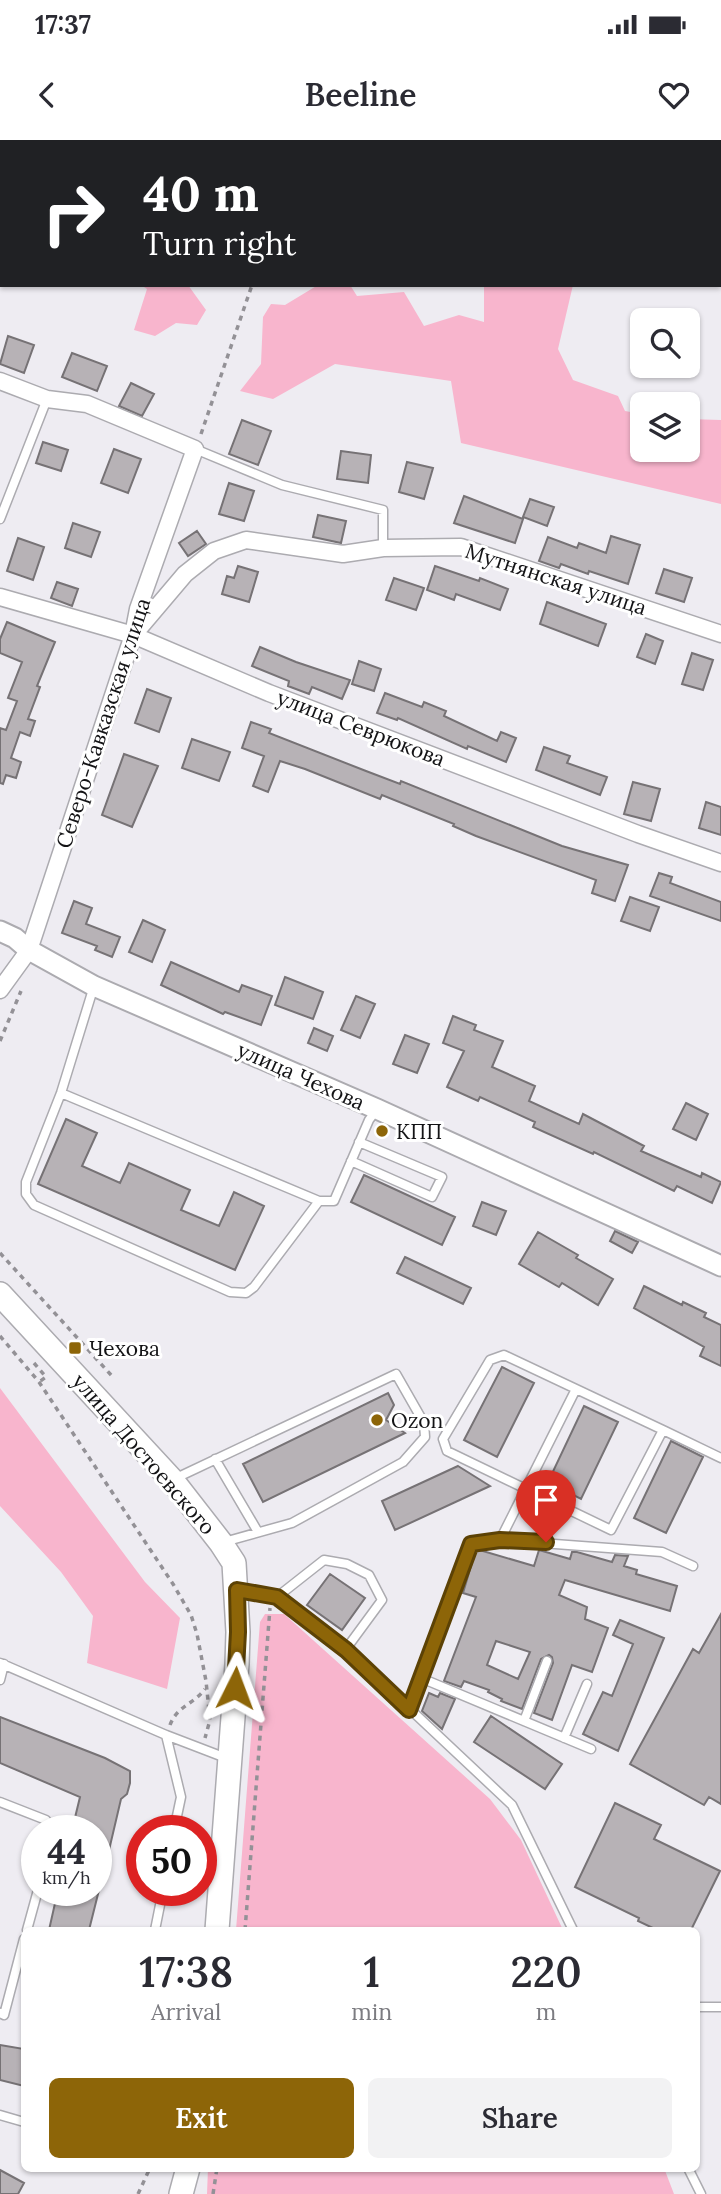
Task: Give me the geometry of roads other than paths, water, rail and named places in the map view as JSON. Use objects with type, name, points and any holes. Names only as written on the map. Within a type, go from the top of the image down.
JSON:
[{"type":"main road","name":"улица Достоевского","points":[[0,1294],[172,1480],[221,1543],[233,1563],[238,1632],[218,1927]]},
{"type":"main road","points":[[181,2194],[187,2172]]},
{"type":"street","points":[[0,381],[47,399],[87,404],[195,449]]},
{"type":"street","name":"Северо-Кавказская улица","points":[[0,990],[29,950],[133,635],[138,609],[195,449]]},
{"type":"street","name":"Мутнянская улица","points":[[133,635],[185,574],[214,551],[246,540],[343,554],[383,548],[461,547],[721,634]]},
{"type":"street","name":"улица Севрюкова","points":[[0,597],[133,635],[282,698],[721,863]]},
{"type":"street","name":"улица Чехова","points":[[0,931],[94,986],[377,1109],[721,1266]]},
{"type":"lane","points":[[0,519],[47,399]]},
{"type":"lane","points":[[195,449],[282,485],[383,510],[383,548]]},
{"type":"lane","points":[[94,986],[61,1093],[26,1182],[26,1194],[34,1205],[230,1292],[246,1293],[254,1287],[319,1201]]},
{"type":"lane","points":[[61,1093],[319,1201],[334,1200],[369,1120],[377,1109]]},
{"type":"lane","points":[[351,1161],[432,1197],[442,1177],[359,1142]]},
{"type":"lane","points":[[663,1430],[611,1530],[447,1451],[443,1438],[490,1360],[504,1355],[663,1430],[721,1458]]},
{"type":"lane","points":[[172,1480],[396,1374],[424,1423],[425,1437],[417,1449],[403,1462],[292,1523],[221,1543]]},
{"type":"lane","points":[[500,1540],[576,1389]]},
{"type":"lane","points":[[215,1460],[258,1532]]},
{"type":"lane","points":[[409,1710],[471,1544],[500,1540],[662,1552],[693,1566]]},
{"type":"lane","points":[[274,1597],[324,1560],[347,1564],[369,1575],[382,1600],[346,1650]]},
{"type":"lane","points":[[237,1590],[274,1597],[346,1650],[512,1805],[572,1927]]},
{"type":"lane","points":[[524,1721],[547,1661]]},
{"type":"lane","points":[[0,1679],[2,1664],[231,1760]]},
{"type":"lane","points":[[421,1678],[591,1749]]},
{"type":"lane","points":[[564,1738],[587,1684]]},
{"type":"lane","points":[[166,1735],[181,1797],[177,1815]]},
{"type":"lane","points":[[0,1802],[33,1815]]},
{"type":"lane","points":[[28,1927],[33,1906]]},
{"type":"lane","points":[[156,1927],[160,1906]]},
{"type":"lane","points":[[0,2013],[4,2015],[21,1950]]},
{"type":"lane","points":[[700,2007],[721,2007]]},
{"type":"lane","points":[[0,2115],[21,2121]]},
{"type":"lane","points":[[690,2172],[701,2194]]},
{"type":"place","name":"КПП","points":[[382,1131]]},
{"type":"place","name":"Чехова","points":[[75,1348]]},
{"type":"place","name":"Ozon","points":[[377,1420]]}]
